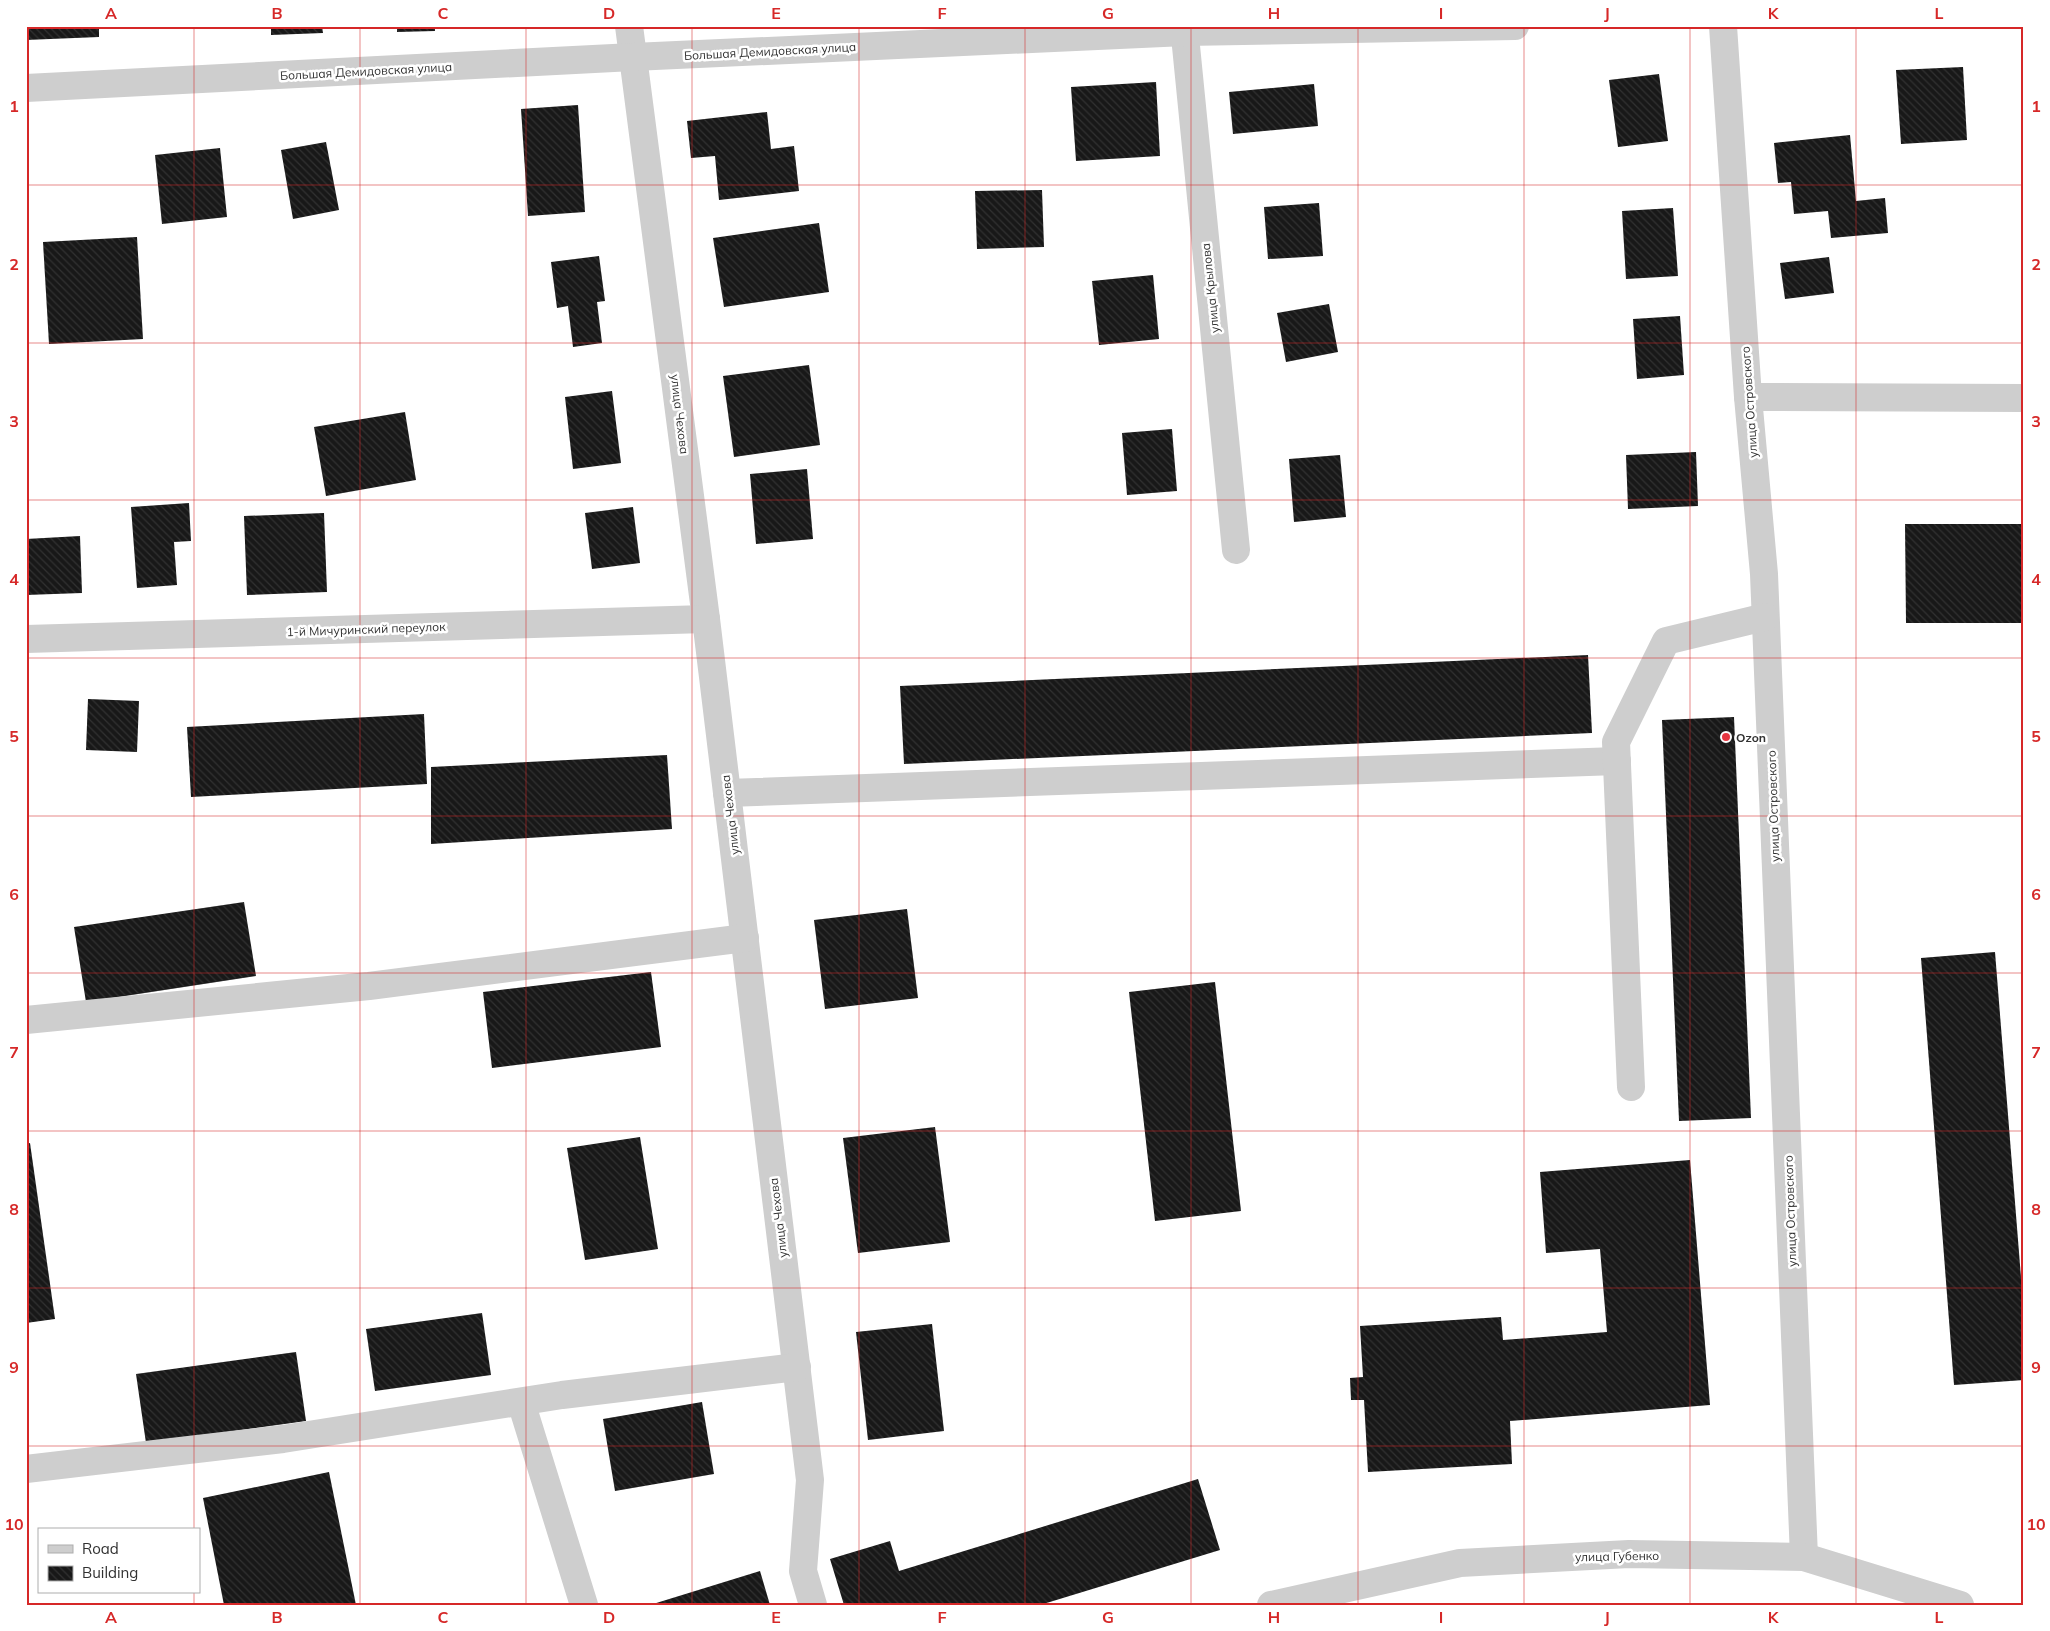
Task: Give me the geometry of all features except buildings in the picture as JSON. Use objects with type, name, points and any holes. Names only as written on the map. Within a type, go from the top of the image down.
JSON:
[{"type":"street","name":"улица Чехова","points":[[629,26],[706,619],[797,1367],[810,1480],[803,1571],[813,1605]]},
{"type":"street","name":"Большая Демидовская улица","points":[[26,88],[1184,29],[1515,26]]},
{"type":"street","name":"улица Островского","points":[[1723,26],[1748,397],[1764,574],[1804,1557]]},
{"type":"street","name":"улица Крылова","points":[[1184,29],[1236,550]]},
{"type":"street","points":[[1748,397],[2024,398]]},
{"type":"street","points":[[1631,1086],[1616,742],[1666,641],[1765,617]]},
{"type":"street","name":"1-й Мичуринский переулок","points":[[26,639],[706,619]]},
{"type":"street","points":[[727,793],[1617,761]]},
{"type":"street","points":[[26,1020],[369,986],[744,938]]},
{"type":"street","points":[[26,1469],[283,1439],[562,1395],[797,1367]]},
{"type":"street","points":[[521,1402],[584,1605]]},
{"type":"street","name":"улица Губенко","points":[[1271,1605],[1460,1563],[1629,1554],[1804,1557],[1960,1605]]},
{"type":"place","name":"Ozon","points":[[1726,737]]}]
